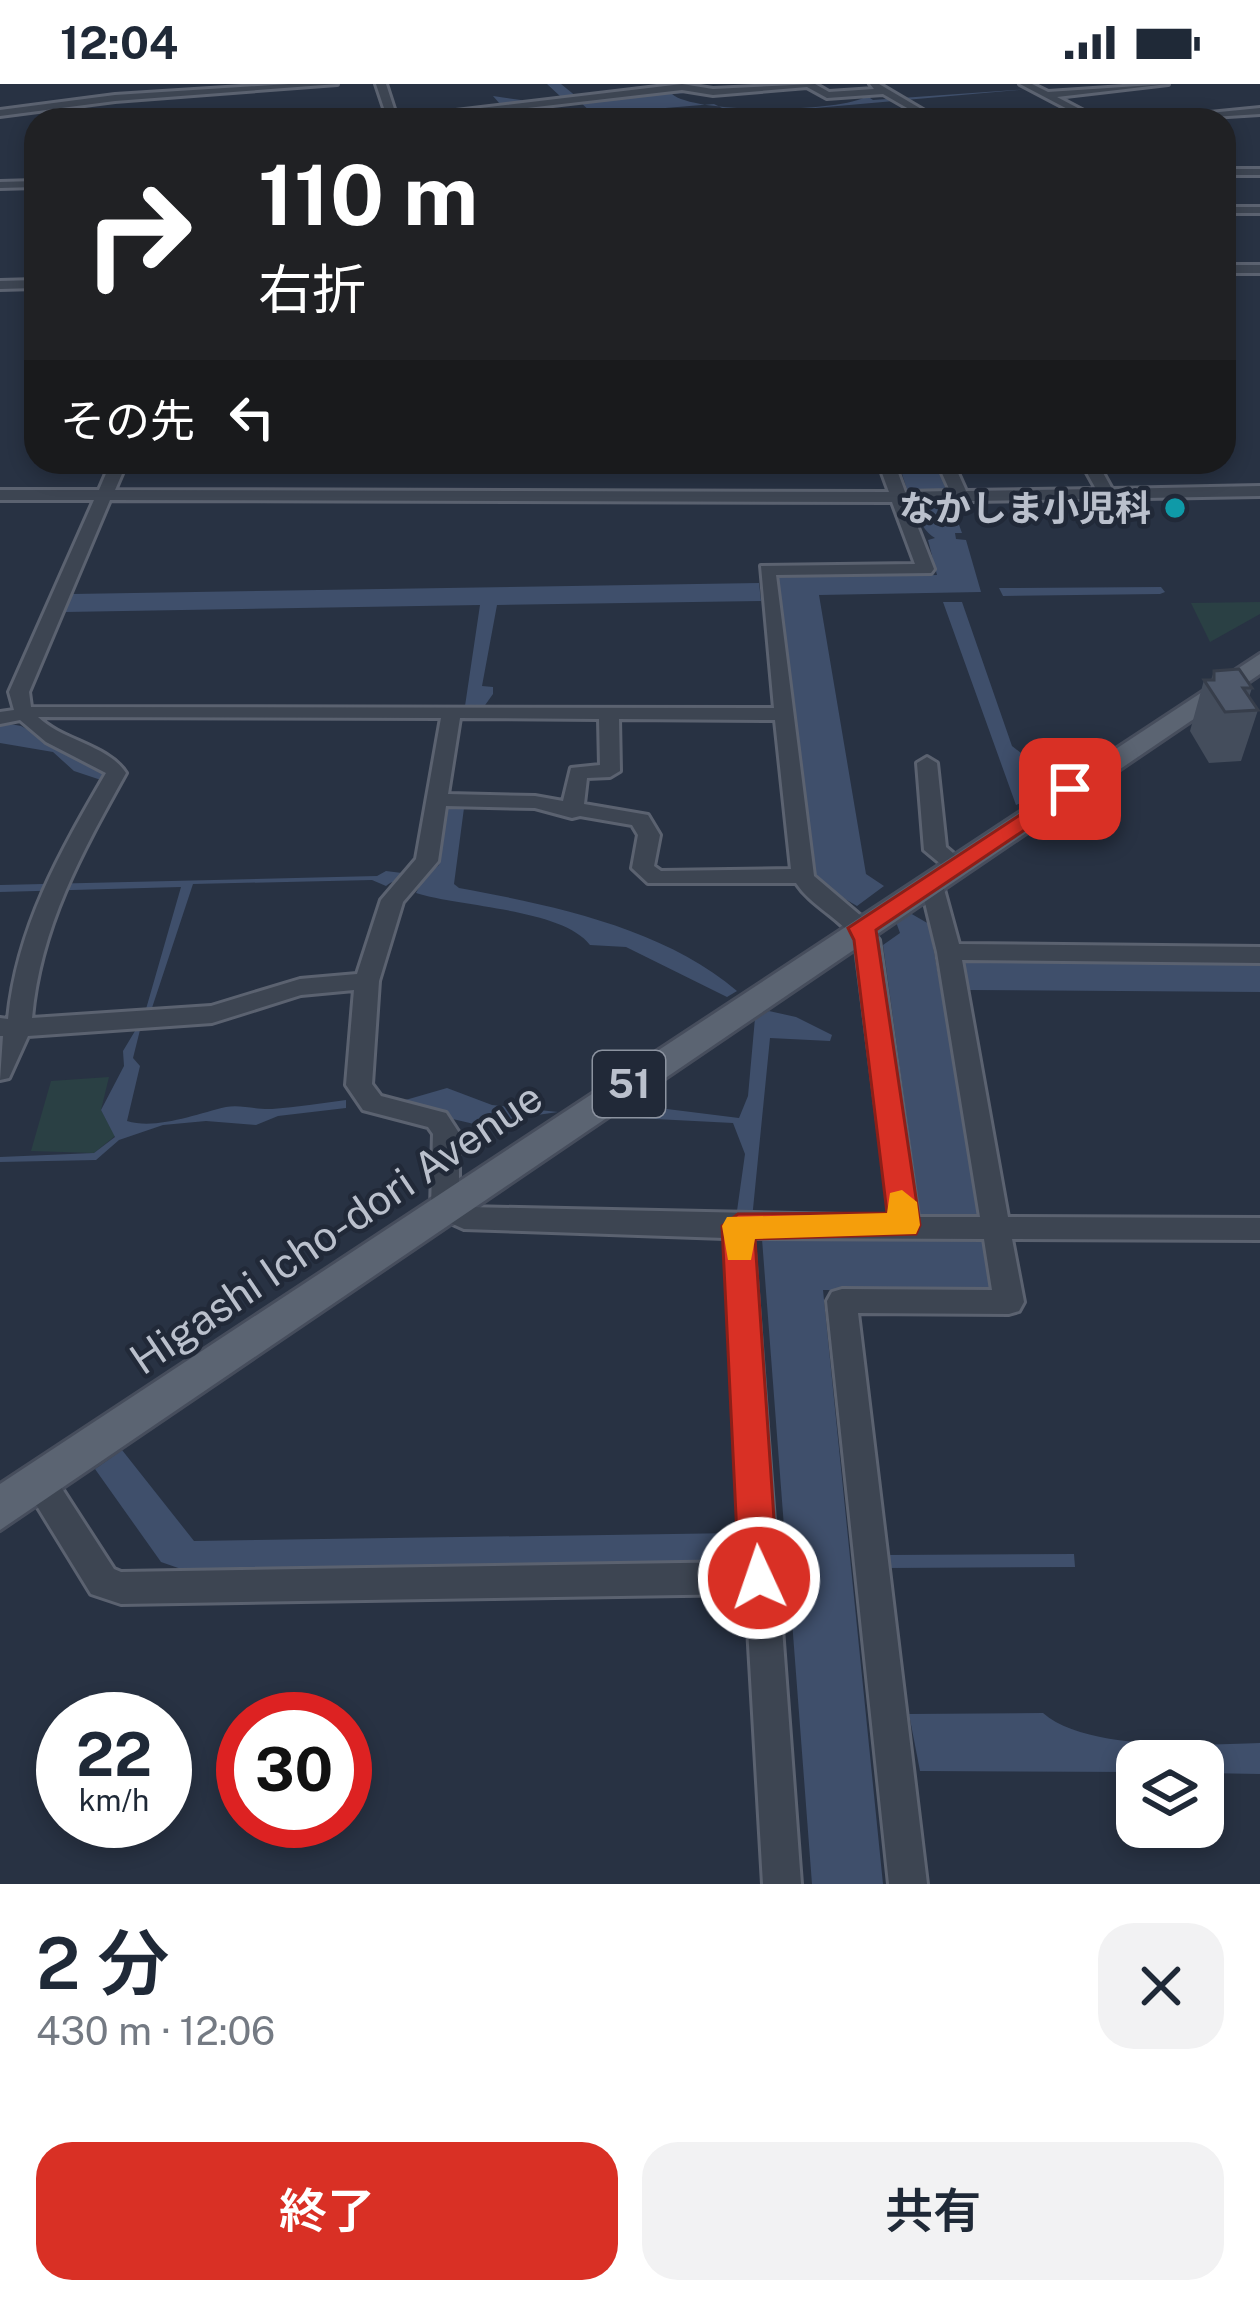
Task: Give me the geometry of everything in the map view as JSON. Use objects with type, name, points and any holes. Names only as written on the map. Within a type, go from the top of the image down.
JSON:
[{"type":"main road","name":"Higashi Icho-dori Avenue","points":[[0,1509],[1260,662]]},
{"type":"street","points":[[125,84],[126,98]]},
{"type":"street","points":[[42,108],[332,84]]},
{"type":"street","points":[[492,108],[702,88],[809,84],[827,95],[884,91]]},
{"type":"street","points":[[872,84],[914,108]]},
{"type":"street","points":[[1025,84],[1072,108]]},
{"type":"street","points":[[1046,95],[1163,84]]},
{"type":"street","points":[[571,85],[579,99]]},
{"type":"street","points":[[0,1071],[24,963],[52,886],[116,772],[25,716],[19,692],[113,474]]},
{"type":"street","points":[[890,474],[925,569],[766,570],[803,876],[809,890],[861,928],[867,940],[918,1226]]},
{"type":"street","points":[[950,474],[960,496]]},
{"type":"street","points":[[1096,474],[1106,492]]},
{"type":"street","points":[[0,495],[899,497],[1260,491]]},
{"type":"street","points":[[0,718],[46,710],[784,714]]},
{"type":"street","points":[[451,714],[428,861],[392,900],[367,981],[359,1085],[371,1103],[437,1120],[446,1133],[445,1208],[464,1218],[738,1226],[1260,1228]]},
{"type":"street","points":[[572,812],[578,772],[610,771],[609,714]]},
{"type":"street","points":[[908,1884],[842,1300],[1009,1302],[986,1226],[926,763]]},
{"type":"street","points":[[441,800],[535,802],[646,823],[650,835],[644,868],[656,878],[803,876]]},
{"type":"street","points":[[949,952],[1260,956]]},
{"type":"street","points":[[8,1027],[212,1014],[300,986],[367,981]]},
{"type":"street","points":[[738,1226],[782,1884]]},
{"type":"street","points":[[35,1487],[48,1496],[104,1582],[121,1588],[758,1558]]},
{"type":"green space","points":[[1260,602],[1260,614],[1210,642],[1191,603]]},
{"type":"green space","points":[[109,1077],[101,1110],[115,1136],[94,1153],[31,1151],[51,1081]]},
{"type":"water","points":[[547,84],[561,84],[577,97],[797,84],[672,94],[706,105],[668,108],[587,108],[579,101],[462,108],[500,104],[493,96],[528,101],[561,97]]},
{"type":"water","points":[[1030,89],[800,108],[867,96],[873,100]]},
{"type":"water","points":[[902,474],[940,474],[962,533],[955,533],[956,539],[966,540],[981,592],[819,595],[866,874],[884,886],[857,906],[816,882],[778,576],[937,575],[928,540],[935,538],[917,515]]},
{"type":"water","points":[[759,583],[761,601],[497,605],[482,686],[493,687],[493,694],[483,708],[465,706],[480,605],[65,612],[72,594]]},
{"type":"water","points":[[1161,587],[1165,592],[1160,594],[1003,596],[999,588]]},
{"type":"water","points":[[943,602],[962,602],[1012,746],[1021,753],[1033,798],[1016,805]]},
{"type":"water","points":[[0,722],[21,726],[101,768],[104,781],[74,771],[53,752],[0,743]]},
{"type":"water","points":[[447,807],[464,808],[454,884],[459,888],[606,922],[676,951],[737,991],[727,997],[626,947],[590,945],[577,933],[535,916],[416,893],[421,883],[413,880],[386,886],[372,880],[193,884],[147,1023],[140,1030],[133,1058],[140,1066],[127,1121],[163,1122],[231,1106],[272,1109],[346,1100],[346,1108],[278,1116],[256,1125],[206,1121],[163,1125],[119,1140],[96,1160],[0,1162],[0,1157],[94,1153],[115,1137],[101,1110],[124,1066],[123,1051],[144,1016],[181,887],[0,892],[0,885],[377,876],[386,871],[426,876],[439,865]]},
{"type":"water","points":[[910,913],[929,924],[981,1215],[966,1215],[970,1241],[988,1242],[993,1291],[823,1290],[883,1884],[812,1884],[787,1555],[741,1556],[741,1563],[184,1570],[161,1562],[95,1469],[122,1450],[194,1541],[738,1533],[739,1541],[785,1540],[762,1239],[943,1241],[939,1215],[920,1214],[883,945],[900,933],[896,922]]},
{"type":"water","points":[[963,960],[1260,964],[1260,992],[969,990]]},
{"type":"water","points":[[769,1011],[796,1017],[832,1035],[830,1041],[770,1038],[752,1219],[736,1218],[745,1154],[733,1123],[636,1118],[620,1110],[627,1104],[739,1118],[748,1096],[755,1018]]},
{"type":"water","points":[[447,1088],[492,1105],[558,1112],[474,1124],[406,1108],[402,1101]]},
{"type":"water","points":[[1074,1554],[1075,1567],[886,1568],[886,1555]]},
{"type":"water","points":[[1043,1713],[1062,1725],[1116,1740],[1116,1772],[920,1771],[909,1714]]},
{"type":"water","points":[[1224,1743],[1260,1743],[1260,1774],[1224,1773]]},
{"type":"building","points":[[1239,669],[1252,688],[1243,688],[1258,710],[1225,712],[1204,680],[1214,680],[1214,671]]},
{"type":"slow traffic","points":[[739,1250],[738,1226],[904,1225],[902,1202]]},
{"type":"place","name":"なかしま小児科","points":[[1175,508]]},
{"type":"route","points":[[759,1578],[738,1226],[904,1225],[867,940],[861,928],[1070,789]]}]
